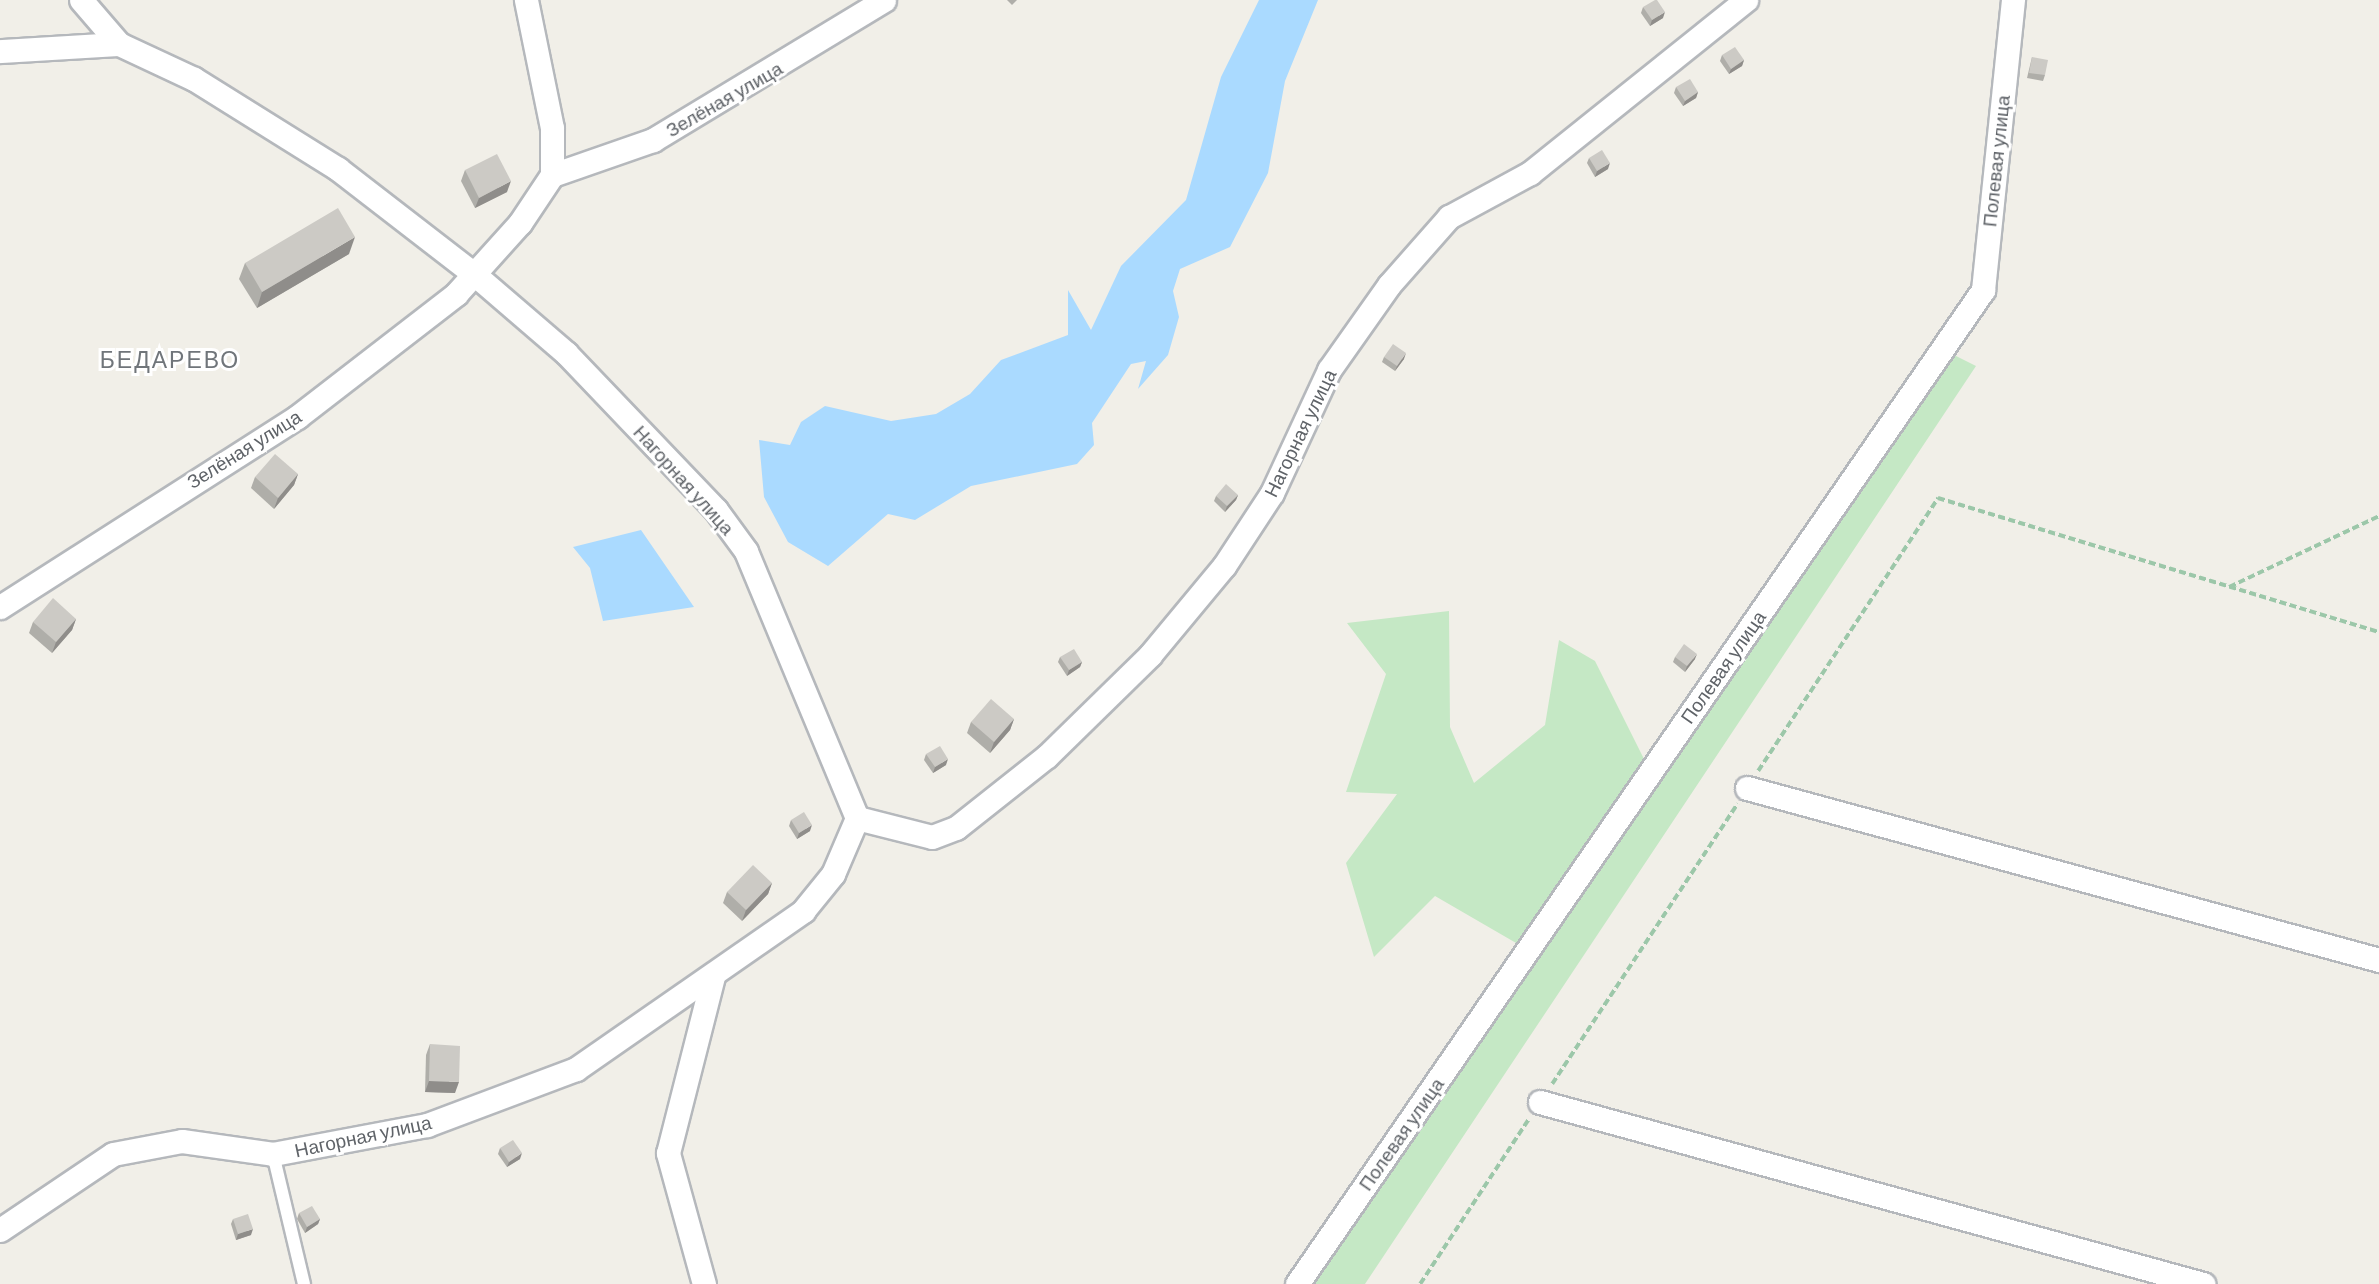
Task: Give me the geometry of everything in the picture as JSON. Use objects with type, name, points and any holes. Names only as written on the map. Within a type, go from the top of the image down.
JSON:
[{"type":"street","points":[[81,0],[119,44],[194,79],[338,169],[474,274]]},
{"type":"street","points":[[526,0],[552,128],[552,175]]},
{"type":"street","name":"Зелёная улица","points":[[0,607],[297,417],[474,274],[552,175],[653,140],[884,0]]},
{"type":"street","name":"Нагорная улица","points":[[857,818],[932,837],[956,828],[1047,756],[1150,655],[1224,566],[1272,493],[1329,370],[1389,285],[1449,217],[1530,173],[1746,0]]},
{"type":"street","name":"Полевая улица","points":[[1297,1284],[1983,290],[2013,0]]},
{"type":"street","points":[[0,51],[119,44]]},
{"type":"street","name":"Нагорная улица","points":[[0,1230],[113,1154],[182,1141],[273,1154],[427,1125],[576,1069],[713,975],[821,894],[857,818],[746,551],[716,510],[566,353],[474,274]]},
{"type":"street","points":[[1747,788],[2379,960]]},
{"type":"street","points":[[704,1284],[668,1153],[713,975]]},
{"type":"street","points":[[1540,1102],[2203,1284]]},
{"type":"lane","points":[[273,1154],[304,1284]]},
{"type":"path","points":[[1420,1284],[1938,498],[2379,632]]},
{"type":"path","points":[[2229,587],[2379,516]]},
{"type":"green space","points":[[1946,351],[1976,366],[1365,1284],[1309,1284],[1535,954],[1435,896],[1374,957],[1346,863],[1397,794],[1346,792],[1386,674],[1347,623],[1449,611],[1450,727],[1474,783],[1545,725],[1559,640],[1595,661],[1656,783]]},
{"type":"water","points":[[1259,0],[1318,0],[1285,81],[1268,173],[1230,247],[1180,269],[1173,291],[1179,317],[1168,355],[1138,389],[1146,361],[1131,364],[1092,423],[1094,445],[1077,464],[971,486],[915,520],[888,514],[828,566],[788,542],[764,497],[759,440],[790,445],[801,422],[825,406],[891,421],[936,414],[970,394],[1001,360],[1068,335],[1068,290],[1091,330],[1121,266],[1186,200],[1221,77]]},
{"type":"water","points":[[641,530],[694,607],[603,621],[590,568],[573,547]]},
{"type":"building","points":[[1655,0],[1665,12],[1652,20],[1643,7]]},
{"type":"building","points":[[1735,47],[1744,60],[1731,69],[1722,55]]},
{"type":"building","points":[[2032,57],[2048,60],[2045,75],[2029,73]]},
{"type":"building","points":[[1690,79],[1698,92],[1685,101],[1676,87]]},
{"type":"building","points":[[1602,150],[1610,163],[1597,171],[1589,158]]},
{"type":"building","points":[[497,154],[511,181],[479,198],[465,170]]},
{"type":"building","points":[[338,208],[355,237],[262,292],[245,263]]},
{"type":"building","points":[[1393,344],[1406,353],[1397,366],[1384,357]]},
{"type":"building","points":[[275,454],[298,474],[278,498],[255,477]]},
{"type":"building","points":[[1226,484],[1238,495],[1227,506],[1216,496]]},
{"type":"building","points":[[53,598],[76,619],[56,642],[33,622]]},
{"type":"building","points":[[1684,644],[1697,654],[1687,666],[1675,657]]},
{"type":"building","points":[[1074,649],[1082,662],[1069,670],[1060,657]]},
{"type":"building","points":[[991,699],[1014,719],[994,742],[971,722]]},
{"type":"building","points":[[940,746],[948,759],[935,767],[926,754]]},
{"type":"building","points":[[804,812],[812,825],[799,833],[791,820]]},
{"type":"building","points":[[753,865],[772,883],[746,910],[727,892]]},
{"type":"building","points":[[430,1044],[460,1046],[459,1082],[429,1081]]},
{"type":"building","points":[[513,1140],[522,1153],[509,1162],[500,1148]]},
{"type":"building","points":[[312,1206],[320,1219],[307,1227],[299,1213]]},
{"type":"building","points":[[248,1214],[253,1229],[238,1234],[233,1219]]},
{"type":"district","name":"БЕДАРЕВО","points":[[170,359]]}]
